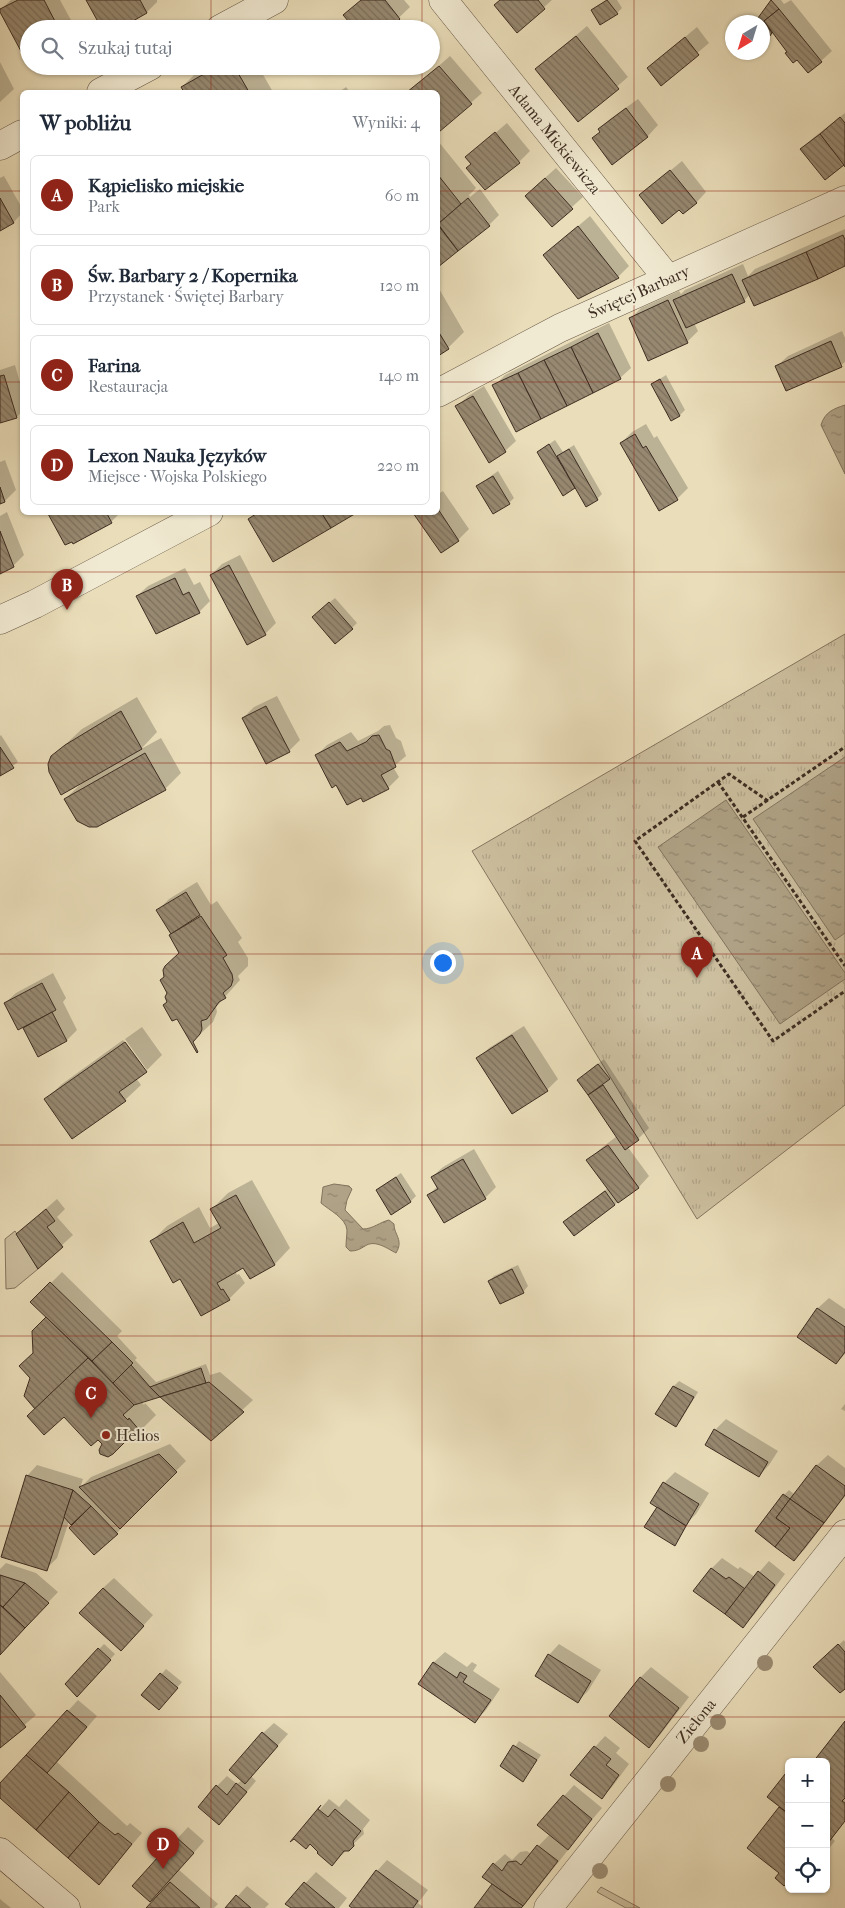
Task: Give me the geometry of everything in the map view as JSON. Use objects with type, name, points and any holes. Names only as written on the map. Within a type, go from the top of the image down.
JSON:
[{"type":"street","points":[[237,20],[274,0]]},
{"type":"street","name":"Adama Mickiewicza","points":[[443,0],[668,279]]},
{"type":"street","points":[[105,90],[133,75]]},
{"type":"street","points":[[0,146],[20,135]]},
{"type":"street","name":"Świętej Barbary","points":[[440,391],[560,328],[845,200]]},
{"type":"street","points":[[0,620],[35,604],[203,515]]},
{"type":"street","name":"Zielona","points":[[548,1908],[845,1534]]},
{"type":"street","points":[[0,1852],[66,1908]]},
{"type":"path","points":[[743,817],[845,747]]},
{"type":"path","points":[[768,801],[728,774],[635,841],[773,1041],[845,991]]},
{"type":"path","points":[[718,782],[843,960],[845,966]]},
{"type":"green space","points":[[845,634],[845,1105],[697,1219],[472,851]]},
{"type":"green space","points":[[15,1231],[38,1269],[15,1288],[6,1289],[5,1239]]},
{"type":"green space","points":[[601,1887],[640,1908],[626,1908],[597,1892]]},
{"type":"water","points":[[845,405],[845,474],[821,425],[830,412]]},
{"type":"water","points":[[845,757],[845,933],[835,940],[753,819]]},
{"type":"water","points":[[726,800],[845,973],[845,979],[780,1024],[658,847]]},
{"type":"water","points":[[334,1184],[349,1186],[352,1189],[345,1210],[363,1229],[389,1220],[394,1224],[399,1241],[396,1253],[377,1244],[369,1244],[355,1251],[350,1251],[346,1247],[347,1230],[344,1222],[321,1203],[323,1187]]},
{"type":"building","points":[[18,0],[44,0],[54,20],[20,20],[20,49],[0,9]]},
{"type":"building","points":[[86,0],[140,0],[147,13],[135,20],[97,20]]},
{"type":"building","points":[[361,0],[385,0],[400,19],[347,20],[343,15]]},
{"type":"building","points":[[500,0],[538,0],[545,9],[517,33],[494,5]]},
{"type":"building","points":[[607,0],[618,14],[600,25],[591,10]]},
{"type":"building","points":[[771,0],[779,9],[770,16],[760,15]]},
{"type":"building","points":[[779,9],[822,62],[808,73],[797,60],[793,63],[770,29],[770,16]]},
{"type":"building","points":[[576,36],[619,89],[578,122],[535,69]]},
{"type":"building","points":[[685,37],[699,55],[661,86],[647,68]]},
{"type":"building","points":[[440,67],[472,104],[440,131],[440,90],[409,90],[428,75],[440,75]]},
{"type":"building","points":[[202,75],[239,75],[248,90],[183,90],[181,87]]},
{"type":"building","points":[[626,108],[648,137],[612,165],[592,138],[600,132],[598,129]]},
{"type":"building","points":[[840,117],[845,123],[845,167],[820,134]]},
{"type":"building","points":[[495,132],[520,163],[485,190],[466,168],[471,164],[465,157]]},
{"type":"building","points":[[820,134],[844,165],[825,180],[800,149]]},
{"type":"building","points":[[670,170],[697,203],[683,214],[679,210],[662,224],[639,195]]},
{"type":"building","points":[[440,178],[461,204],[440,222]]},
{"type":"building","points":[[545,178],[573,209],[552,227],[525,196]]},
{"type":"building","points":[[0,198],[14,223],[0,231]]},
{"type":"building","points":[[468,198],[490,226],[458,251],[440,227],[440,222]]},
{"type":"building","points":[[578,226],[619,278],[578,299],[543,255]]},
{"type":"building","points":[[440,228],[458,251],[440,265]]},
{"type":"building","points":[[843,235],[845,240],[845,266],[818,279],[806,252]]},
{"type":"building","points":[[806,252],[818,279],[754,306],[742,280]]},
{"type":"building","points":[[732,274],[745,302],[686,328],[673,300]]},
{"type":"building","points":[[668,300],[688,343],[648,361],[629,318]]},
{"type":"building","points":[[598,333],[621,379],[593,393],[571,347]]},
{"type":"building","points":[[440,334],[449,349],[440,355]]},
{"type":"building","points":[[831,341],[842,367],[786,391],[775,366]]},
{"type":"building","points":[[571,347],[593,393],[567,406],[544,360]]},
{"type":"building","points":[[544,360],[567,406],[541,419],[518,373]]},
{"type":"building","points":[[518,373],[541,419],[516,432],[492,385]]},
{"type":"building","points":[[4,375],[17,418],[0,423],[0,376]]},
{"type":"building","points":[[660,379],[680,416],[671,421],[651,384]]},
{"type":"building","points":[[473,396],[506,452],[489,463],[455,406]]},
{"type":"building","points":[[635,434],[643,448],[646,446],[678,500],[659,511],[620,443]]},
{"type":"building","points":[[549,444],[575,488],[563,496],[537,452]]},
{"type":"building","points":[[569,449],[598,500],[586,507],[557,456]]},
{"type":"building","points":[[493,476],[510,504],[493,514],[476,486]]},
{"type":"building","points":[[0,487],[5,502],[0,504]]},
{"type":"building","points":[[440,512],[459,541],[441,553],[414,515],[440,515]]},
{"type":"building","points":[[49,515],[108,515],[112,523],[73,544],[72,542],[65,545]]},
{"type":"building","points":[[254,515],[323,515],[331,528],[273,562],[248,519]]},
{"type":"building","points":[[323,515],[353,515],[331,528]]},
{"type":"building","points":[[0,531],[14,567],[0,574]]},
{"type":"building","points":[[229,565],[266,635],[247,645],[210,575]]},
{"type":"building","points":[[175,578],[183,595],[189,592],[200,613],[156,634],[136,596]]},
{"type":"building","points":[[329,602],[353,629],[335,644],[312,617]]},
{"type":"building","points":[[266,706],[290,752],[266,764],[242,718]]},
{"type":"building","points":[[121,711],[142,749],[61,795],[49,772],[48,764],[51,756],[65,745]]},
{"type":"building","points":[[379,735],[386,749],[390,751],[396,767],[381,775],[389,789],[363,802],[361,798],[347,805],[336,785],[332,788],[315,755],[340,742],[347,751],[366,742],[372,736]]},
{"type":"building","points":[[0,747],[14,768],[0,776]]},
{"type":"building","points":[[145,753],[166,790],[97,827],[89,827],[77,821],[64,799]]},
{"type":"building","points":[[186,892],[200,915],[171,934],[156,910]]},
{"type":"building","points":[[201,916],[227,955],[223,958],[232,974],[233,980],[231,986],[223,993],[226,998],[219,1002],[207,1019],[201,1021],[202,1029],[193,1042],[197,1053],[177,1019],[172,1021],[163,1005],[167,1002],[165,997],[167,993],[160,980],[164,977],[163,970],[165,966],[179,953],[169,935]]},
{"type":"building","points":[[42,983],[56,1010],[18,1030],[4,1003]]},
{"type":"building","points":[[52,1012],[67,1041],[38,1057],[23,1028]]},
{"type":"building","points":[[512,1035],[548,1091],[512,1114],[476,1058]]},
{"type":"building","points":[[125,1042],[147,1072],[119,1092],[126,1101],[72,1139],[44,1099]]},
{"type":"building","points":[[598,1064],[610,1079],[588,1095],[577,1080]]},
{"type":"building","points":[[603,1085],[639,1140],[625,1150],[588,1095]]},
{"type":"building","points":[[608,1145],[639,1188],[618,1203],[586,1160]]},
{"type":"building","points":[[463,1159],[486,1199],[444,1223],[427,1195],[438,1189],[431,1177]]},
{"type":"building","points":[[396,1177],[411,1202],[391,1215],[376,1190]]},
{"type":"building","points":[[605,1191],[615,1205],[574,1236],[563,1222]]},
{"type":"building","points":[[236,1195],[275,1265],[250,1279],[243,1268],[217,1283],[230,1300],[201,1316],[180,1279],[173,1283],[150,1241],[183,1222],[194,1243],[221,1228],[210,1209]]},
{"type":"building","points":[[46,1209],[55,1221],[47,1227],[63,1247],[38,1269],[16,1234]]},
{"type":"building","points":[[512,1269],[524,1293],[500,1304],[488,1281]]},
{"type":"building","points":[[50,1282],[112,1342],[92,1361],[30,1302]]},
{"type":"building","points":[[817,1308],[845,1327],[845,1352],[836,1364],[797,1337]]},
{"type":"building","points":[[46,1317],[88,1358],[35,1409],[24,1396],[30,1378],[19,1366],[33,1353],[32,1331]]},
{"type":"building","points":[[112,1342],[133,1363],[113,1383],[92,1361]]},
{"type":"building","points":[[88,1358],[134,1405],[123,1415],[128,1420],[129,1418],[141,1432],[133,1439],[130,1437],[108,1457],[100,1454],[99,1450],[102,1444],[98,1440],[91,1446],[64,1417],[44,1435],[27,1416]]},
{"type":"building","points":[[131,1365],[160,1397],[134,1405],[113,1383]]},
{"type":"building","points":[[201,1368],[206,1383],[160,1397],[150,1387]]},
{"type":"building","points":[[209,1382],[244,1412],[211,1441],[160,1397]]},
{"type":"building","points":[[673,1386],[694,1397],[676,1427],[655,1414]]},
{"type":"building","points":[[714,1429],[768,1462],[759,1477],[705,1445]]},
{"type":"building","points":[[159,1454],[177,1472],[120,1529],[79,1487]]},
{"type":"building","points":[[816,1465],[845,1486],[845,1495],[824,1523],[790,1499]]},
{"type":"building","points":[[26,1475],[73,1490],[47,1571],[1,1557]]},
{"type":"building","points":[[663,1482],[699,1504],[686,1526],[650,1503]]},
{"type":"building","points":[[73,1490],[91,1506],[71,1525],[64,1517]]},
{"type":"building","points":[[783,1494],[790,1499],[776,1518],[790,1528],[775,1547],[755,1531]]},
{"type":"building","points":[[790,1499],[824,1523],[794,1561],[775,1547],[790,1528],[776,1518]]},
{"type":"building","points":[[91,1506],[118,1534],[94,1555],[69,1528]]},
{"type":"building","points":[[657,1507],[686,1526],[675,1546],[644,1527]]},
{"type":"building","points":[[711,1568],[726,1579],[729,1577],[745,1589],[725,1614],[693,1591]]},
{"type":"building","points":[[758,1571],[775,1585],[743,1628],[725,1614]]},
{"type":"building","points":[[0,1575],[25,1583],[3,1607],[0,1605]]},
{"type":"building","points":[[25,1583],[49,1603],[25,1628],[3,1607]]},
{"type":"building","points":[[103,1588],[144,1626],[121,1651],[79,1613]]},
{"type":"building","points":[[0,1605],[25,1628],[0,1655]]},
{"type":"building","points":[[838,1644],[845,1652],[845,1689],[840,1693],[813,1667]]},
{"type":"building","points":[[98,1648],[111,1660],[77,1697],[65,1684]]},
{"type":"building","points":[[548,1654],[591,1681],[578,1703],[535,1676]]},
{"type":"building","points":[[433,1662],[457,1678],[460,1672],[467,1676],[463,1682],[491,1700],[475,1723],[418,1684]]},
{"type":"building","points":[[160,1673],[178,1688],[159,1710],[141,1695]]},
{"type":"building","points":[[640,1677],[679,1708],[649,1748],[609,1716]]},
{"type":"building","points":[[0,1695],[26,1727],[0,1748]]},
{"type":"building","points":[[67,1710],[87,1727],[47,1773],[26,1755]]},
{"type":"building","points":[[845,1721],[845,1798],[842,1801],[845,1803],[845,1821],[830,1840],[830,1758],[816,1758]]},
{"type":"building","points":[[262,1732],[278,1746],[245,1784],[229,1770]]},
{"type":"building","points":[[513,1745],[537,1760],[523,1782],[500,1766]]},
{"type":"building","points":[[594,1746],[611,1759],[606,1765],[619,1775],[602,1799],[570,1775]]},
{"type":"building","points":[[26,1755],[69,1792],[36,1830],[0,1798],[0,1783]]},
{"type":"building","points":[[785,1774],[785,1811],[767,1797]]},
{"type":"building","points":[[236,1783],[247,1792],[219,1825],[198,1807],[216,1785],[227,1795]]},
{"type":"building","points":[[69,1792],[99,1822],[68,1858],[36,1830]]},
{"type":"building","points":[[563,1795],[592,1819],[568,1850],[537,1825]]},
{"type":"building","points":[[321,1805],[318,1809],[328,1817],[335,1809],[361,1831],[353,1841],[354,1846],[349,1851],[344,1851],[332,1866],[310,1844],[306,1849],[294,1839],[290,1842]]},
{"type":"building","points":[[779,1807],[785,1811],[784,1886],[775,1878],[779,1873],[747,1848]]},
{"type":"building","points":[[99,1822],[115,1835],[118,1833],[132,1844],[99,1885],[68,1858]]},
{"type":"building","points":[[176,1837],[194,1853],[150,1902],[132,1886]]},
{"type":"building","points":[[537,1845],[558,1861],[523,1906],[482,1877],[493,1863],[502,1871],[508,1862],[516,1861],[521,1865]]},
{"type":"building","points":[[376,1870],[418,1901],[413,1908],[352,1908],[349,1906]]},
{"type":"building","points":[[170,1882],[200,1908],[146,1908]]},
{"type":"building","points":[[304,1882],[335,1908],[291,1908],[285,1904]]},
{"type":"building","points":[[492,1884],[523,1906],[521,1908],[474,1908]]},
{"type":"building","points":[[236,1895],[251,1908],[225,1908]]},
{"type":"place","name":"Św. Barbary 2 / Kopernika","points":[[67,610]]},
{"type":"place","name":"Kąpielisko miejskie","points":[[697,978]]},
{"type":"place","name":"Farina","points":[[91,1418]]},
{"type":"place","name":"Helios","points":[[106,1435]]},
{"type":"place","name":"Lexon Nauka Języków","points":[[163,1869]]}]
